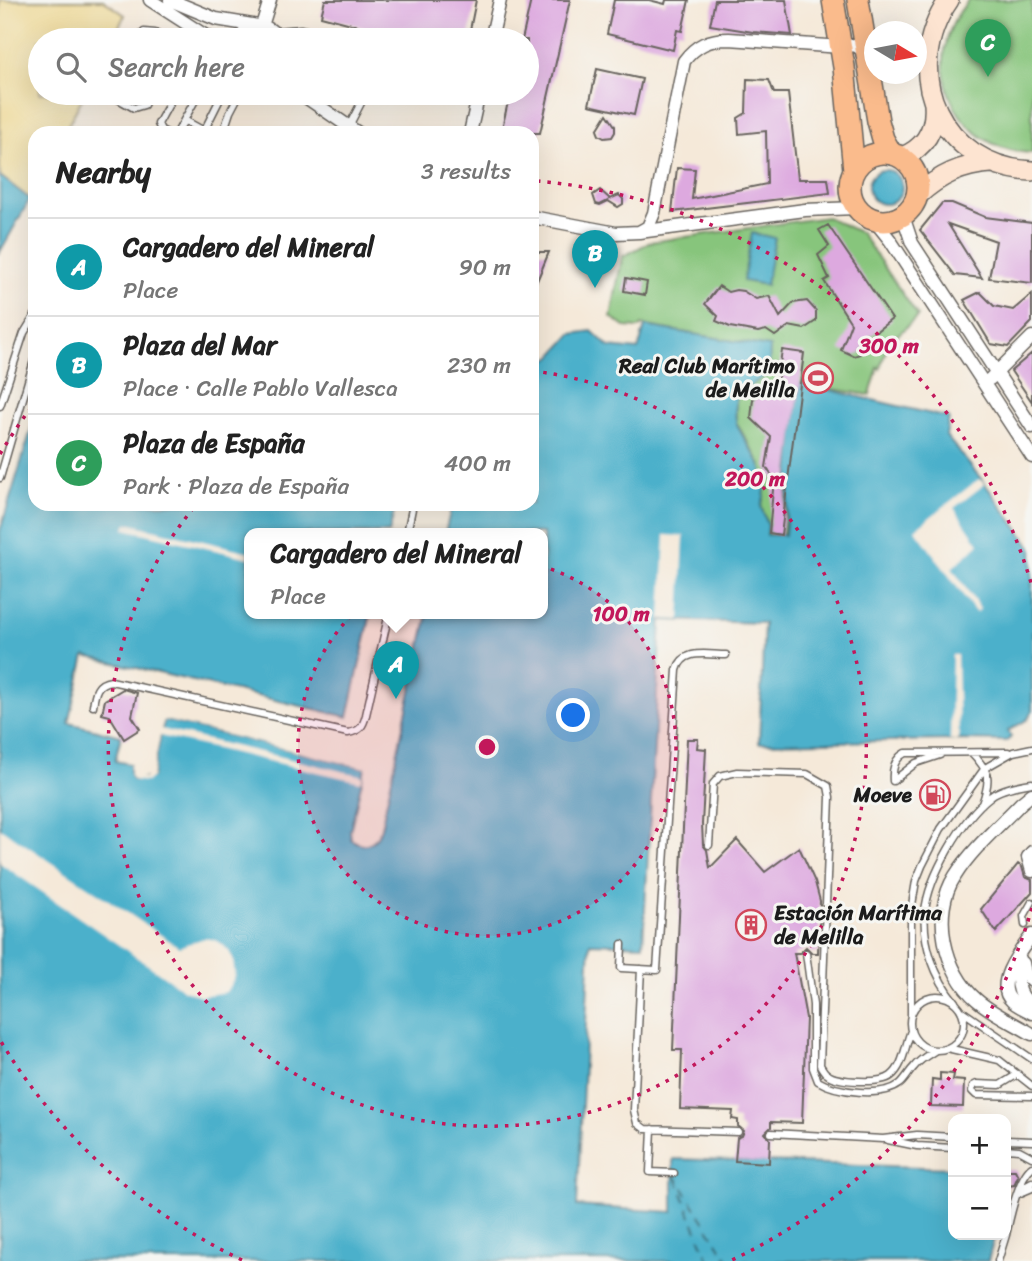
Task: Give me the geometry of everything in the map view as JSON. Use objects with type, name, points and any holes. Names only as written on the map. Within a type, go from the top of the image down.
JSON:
[{"type":"main road","points":[[833,0],[841,47],[854,170],[850,189],[856,208],[874,220],[894,220],[910,211],[918,195],[936,180],[954,170],[991,163]]},
{"type":"main road","points":[[858,0],[864,40]]},
{"type":"main road","points":[[854,170],[870,156],[896,155],[919,148],[927,139],[933,128],[934,104],[927,55],[932,32],[949,0]]},
{"type":"main road","points":[[872,84],[880,130],[896,155],[908,162],[917,177],[918,195]]},
{"type":"main road","points":[[934,104],[954,136],[975,154],[991,163],[1011,169],[1032,171]]},
{"type":"street","points":[[150,0],[193,28]]},
{"type":"street","points":[[170,0],[216,19],[263,28]]},
{"type":"street","points":[[260,26],[271,0]]},
{"type":"street","points":[[493,28],[499,0]]},
{"type":"street","points":[[253,28],[260,26]]},
{"type":"street","points":[[639,232],[648,227],[654,213],[684,61],[693,50],[715,39],[729,39],[841,47],[855,45],[864,52]]},
{"type":"street","points":[[315,105],[347,126]]},
{"type":"street","points":[[472,126],[476,105]]},
{"type":"street","points":[[539,218],[616,233],[805,210],[856,208]]},
{"type":"street","points":[[903,216],[912,243],[1032,427]]},
{"type":"street","points":[[874,220],[890,240],[1032,457]]},
{"type":"street","points":[[984,383],[1032,338]]},
{"type":"street","points":[[1021,803],[1032,785]]},
{"type":"street","points":[[1032,794],[954,876],[945,902],[943,929],[948,955],[959,979],[976,999],[1032,1034]]},
{"type":"street","points":[[1032,852],[1028,857],[1032,871]]},
{"type":"street","points":[[967,861],[955,892],[949,918],[954,955],[965,978],[980,995],[1032,1027]]},
{"type":"street","points":[[1029,930],[1023,965],[1025,973],[1032,981]]},
{"type":"street","points":[[1028,945],[1006,980],[1021,998],[1032,1006]]},
{"type":"street","points":[[1028,945],[1019,965],[1012,1001],[1032,1013]]},
{"type":"lane","points":[[159,126],[168,105]]},
{"type":"lane","points":[[182,126],[193,105]]},
{"type":"lane","points":[[206,126],[217,105]]},
{"type":"lane","points":[[225,126],[234,105]]},
{"type":"lane","points":[[354,126],[359,105]]},
{"type":"lane","points":[[184,121],[193,126]]},
{"type":"lane","points":[[0,406],[18,349],[28,329]]},
{"type":"lane","points":[[0,478],[28,381]]},
{"type":"lane","points":[[93,706],[98,686],[111,681],[348,733],[357,732],[363,726],[366,715],[388,619]]},
{"type":"lane","points":[[622,944],[621,968],[657,970],[677,670],[679,661],[686,655],[726,655]]},
{"type":"lane","points":[[947,753],[916,764],[893,781],[895,763],[905,753],[1013,752],[1032,748]]},
{"type":"lane","points":[[709,845],[713,784],[720,776],[737,772],[807,774],[828,786],[830,796],[820,1065],[827,1075],[837,1078],[881,1080],[891,1076],[901,1063],[911,1031],[911,911],[916,881],[941,829],[985,768],[1013,752]]},
{"type":"lane","points":[[972,753],[985,768],[989,783],[979,808]]},
{"type":"lane","points":[[1032,785],[1021,785],[992,795],[979,808],[954,839],[940,863],[931,885],[925,914],[927,941],[936,970],[955,1002],[962,1011],[1032,1059]]},
{"type":"lane","points":[[1029,930],[1024,916],[1032,902]]},
{"type":"lane","points":[[806,953],[813,1005],[813,1068],[818,1081],[836,1089],[887,1091],[901,1084],[923,1057],[947,1048],[999,1060],[1032,1086]]},
{"type":"lane","points":[[641,969],[634,1110],[641,1128],[738,1132]]},
{"type":"lane","points":[[911,1015],[918,1003],[929,996],[943,996],[955,1002]]},
{"type":"lane","points":[[947,1048],[956,1042],[962,1033],[962,1011]]},
{"type":"lane","points":[[911,1031],[916,1041],[936,1050]]},
{"type":"lane","points":[[1018,1074],[1000,1086],[977,1084],[972,1091],[976,1095],[1032,1096]]},
{"type":"lane","points":[[652,1129],[650,1172],[674,1173]]},
{"type":"lane","points":[[771,1133],[883,1139],[917,1146],[948,1148]]},
{"type":"lane","points":[[883,1139],[917,1135],[948,1137]]},
{"type":"lane","points":[[1020,1141],[1032,1135]]},
{"type":"lane","points":[[1011,1140],[1032,1141]]},
{"type":"lane","points":[[1011,1149],[1019,1150],[1032,1157]]},
{"type":"lane","points":[[1011,1217],[1018,1192],[1032,1167]]},
{"type":"lane","points":[[1018,1192],[1032,1182]]},
{"type":"lane","points":[[1018,1192],[1032,1188]]},
{"type":"lane","points":[[999,1261],[1005,1240]]},
{"type":"green space","points":[[969,0],[1032,0],[1032,153],[1004,148],[981,136],[962,119],[950,97],[944,74],[945,48],[953,23]]},
{"type":"green space","name":"Real Club Marítimo de Melilla","points":[[827,217],[861,233],[918,316],[888,344],[870,395],[800,384],[783,536],[767,535],[768,526],[761,505],[765,482],[760,463],[736,422],[736,396],[768,373],[769,347],[642,325],[639,328],[625,327],[611,317],[622,257],[650,242]]},
{"type":"sand","points":[[0,0],[103,0],[125,15],[118,28],[28,28],[28,105],[79,105],[68,126],[28,126],[28,197],[0,176]]},
{"type":"water","points":[[885,170],[897,175],[902,187],[897,199],[885,204],[873,199],[868,187],[873,175]]},
{"type":"water","points":[[0,176],[28,197],[28,203],[0,252]]},
{"type":"water","points":[[752,233],[775,238],[766,285],[743,281]]},
{"type":"water","points":[[645,326],[770,347],[769,373],[736,396],[735,410],[737,424],[763,471],[765,493],[761,506],[768,526],[767,535],[785,535],[800,383],[949,418],[946,436],[1032,548],[1032,711],[1028,719],[1008,731],[1011,737],[1007,741],[759,743],[764,623],[661,620],[643,945],[590,943],[577,1206],[673,1212],[673,1159],[948,1168],[948,1240],[994,1240],[988,1261],[0,1261],[0,531],[28,440],[28,511],[394,511],[390,528],[244,528],[244,619],[370,619],[348,717],[85,656],[69,723],[121,736],[115,761],[130,764],[133,780],[152,777],[164,720],[365,768],[350,831],[351,839],[365,844],[376,838],[381,828],[427,619],[548,619],[548,528],[446,528],[450,511],[539,511],[539,364],[552,356],[572,334],[592,331],[609,347],[638,350]]},
{"type":"pier","points":[[979,479],[985,484],[954,508],[979,544],[952,568],[980,609],[976,613],[915,529]]},
{"type":"pier","points":[[127,523],[244,551],[244,557],[125,529]]},
{"type":"pier","points":[[665,535],[684,536],[680,620],[661,619]]},
{"type":"pier","points":[[952,655],[957,655],[959,740],[950,740]]},
{"type":"pier","points":[[164,717],[365,765],[365,768],[164,720],[161,729],[363,776],[361,782],[160,736],[152,777],[146,782],[133,780],[130,764],[133,765],[135,777],[145,778],[148,775],[158,729]]},
{"type":"pier","points":[[0,828],[179,947],[204,938],[216,940],[229,951],[233,959],[235,977],[226,992],[201,996],[184,990],[0,863]]},
{"type":"building","points":[[325,0],[476,0],[470,28],[366,28],[321,16]]},
{"type":"building","points":[[531,0],[570,0],[540,133],[539,126],[503,126],[507,105],[539,105],[539,28],[525,28]]},
{"type":"building","points":[[614,0],[649,0],[665,4],[666,0],[689,0],[682,31],[677,30],[673,50],[607,34]]},
{"type":"building","points":[[715,0],[786,0],[792,35],[710,25]]},
{"type":"building","points":[[597,69],[642,79],[634,115],[589,105]]},
{"type":"building","points":[[747,79],[769,80],[774,93],[788,93],[798,179],[828,179],[830,193],[672,212],[677,168],[695,169],[692,199],[767,184],[766,131],[739,134],[738,118],[746,113]]},
{"type":"building","points":[[607,114],[615,126],[615,132],[612,137],[604,138],[597,130]]},
{"type":"building","points":[[600,190],[610,199],[619,195],[623,204],[618,207],[608,201],[596,204],[593,195]]},
{"type":"building","points":[[942,203],[952,203],[985,217],[1032,223],[1032,283],[989,278],[996,241],[948,224],[982,278],[955,275],[920,230]]},
{"type":"building","points":[[828,225],[892,319],[869,337],[860,354],[854,356],[841,350],[851,323],[824,281],[829,278],[818,255],[829,246],[819,230]]},
{"type":"building","points":[[539,252],[549,252],[539,276]]},
{"type":"building","points":[[626,278],[647,282],[645,295],[624,291]]},
{"type":"building","points":[[719,286],[728,292],[743,291],[756,299],[769,296],[780,317],[793,303],[807,301],[816,311],[816,321],[804,329],[789,326],[775,336],[766,330],[758,332],[730,327],[716,321],[718,316],[705,304]]},
{"type":"building","points":[[980,292],[994,306],[1013,310],[1032,294],[1032,322],[1008,347],[991,344],[964,300]]},
{"type":"building","points":[[782,350],[804,353],[781,535],[769,533],[774,479],[766,467],[771,437],[751,418],[753,399],[777,384]]},
{"type":"building","points":[[1032,353],[1032,402],[1011,371]]},
{"type":"building","points":[[123,689],[137,693],[132,716],[140,729],[124,739],[110,716],[102,714],[105,700]]},
{"type":"building","name":"Estación Marítima de Melilla","points":[[687,739],[698,739],[697,748],[706,749],[702,824],[703,845],[707,850],[710,868],[737,840],[765,872],[799,847],[815,882],[820,901],[818,953],[812,953],[806,947],[800,953],[794,953],[806,1018],[802,1123],[771,1122],[771,1127],[765,1133],[770,1139],[769,1163],[735,1161],[737,1138],[742,1136],[744,1131],[738,1126],[738,1120],[732,1119],[733,1111],[680,1109],[682,1050],[673,1050]]},
{"type":"building","points":[[1018,864],[1025,877],[1032,880],[1032,892],[996,932],[981,909]]},
{"type":"building","points":[[940,1073],[954,1074],[953,1080],[964,1081],[963,1107],[931,1106],[932,1079],[940,1080]]},
{"type":"building","points":[[1011,1170],[1015,1170],[1018,1176],[1014,1185],[1011,1186]]},
{"type":"ferry route","points":[[674,1174],[729,1261]]},
{"type":"ferry route","points":[[676,1178],[709,1261]]},
{"type":"place","name":"Plaza de España","points":[[988,77]]},
{"type":"place","name":"Plaza del Mar","points":[[595,288]]},
{"type":"place","name":"Real Club Marítimo de Melilla","points":[[818,378]]},
{"type":"place","name":"Cargadero del Mineral","points":[[396,699]]},
{"type":"place","name":"Moeve","points":[[935,795]]},
{"type":"place","name":"Estación Marítima de Melilla","points":[[751,925]]}]
